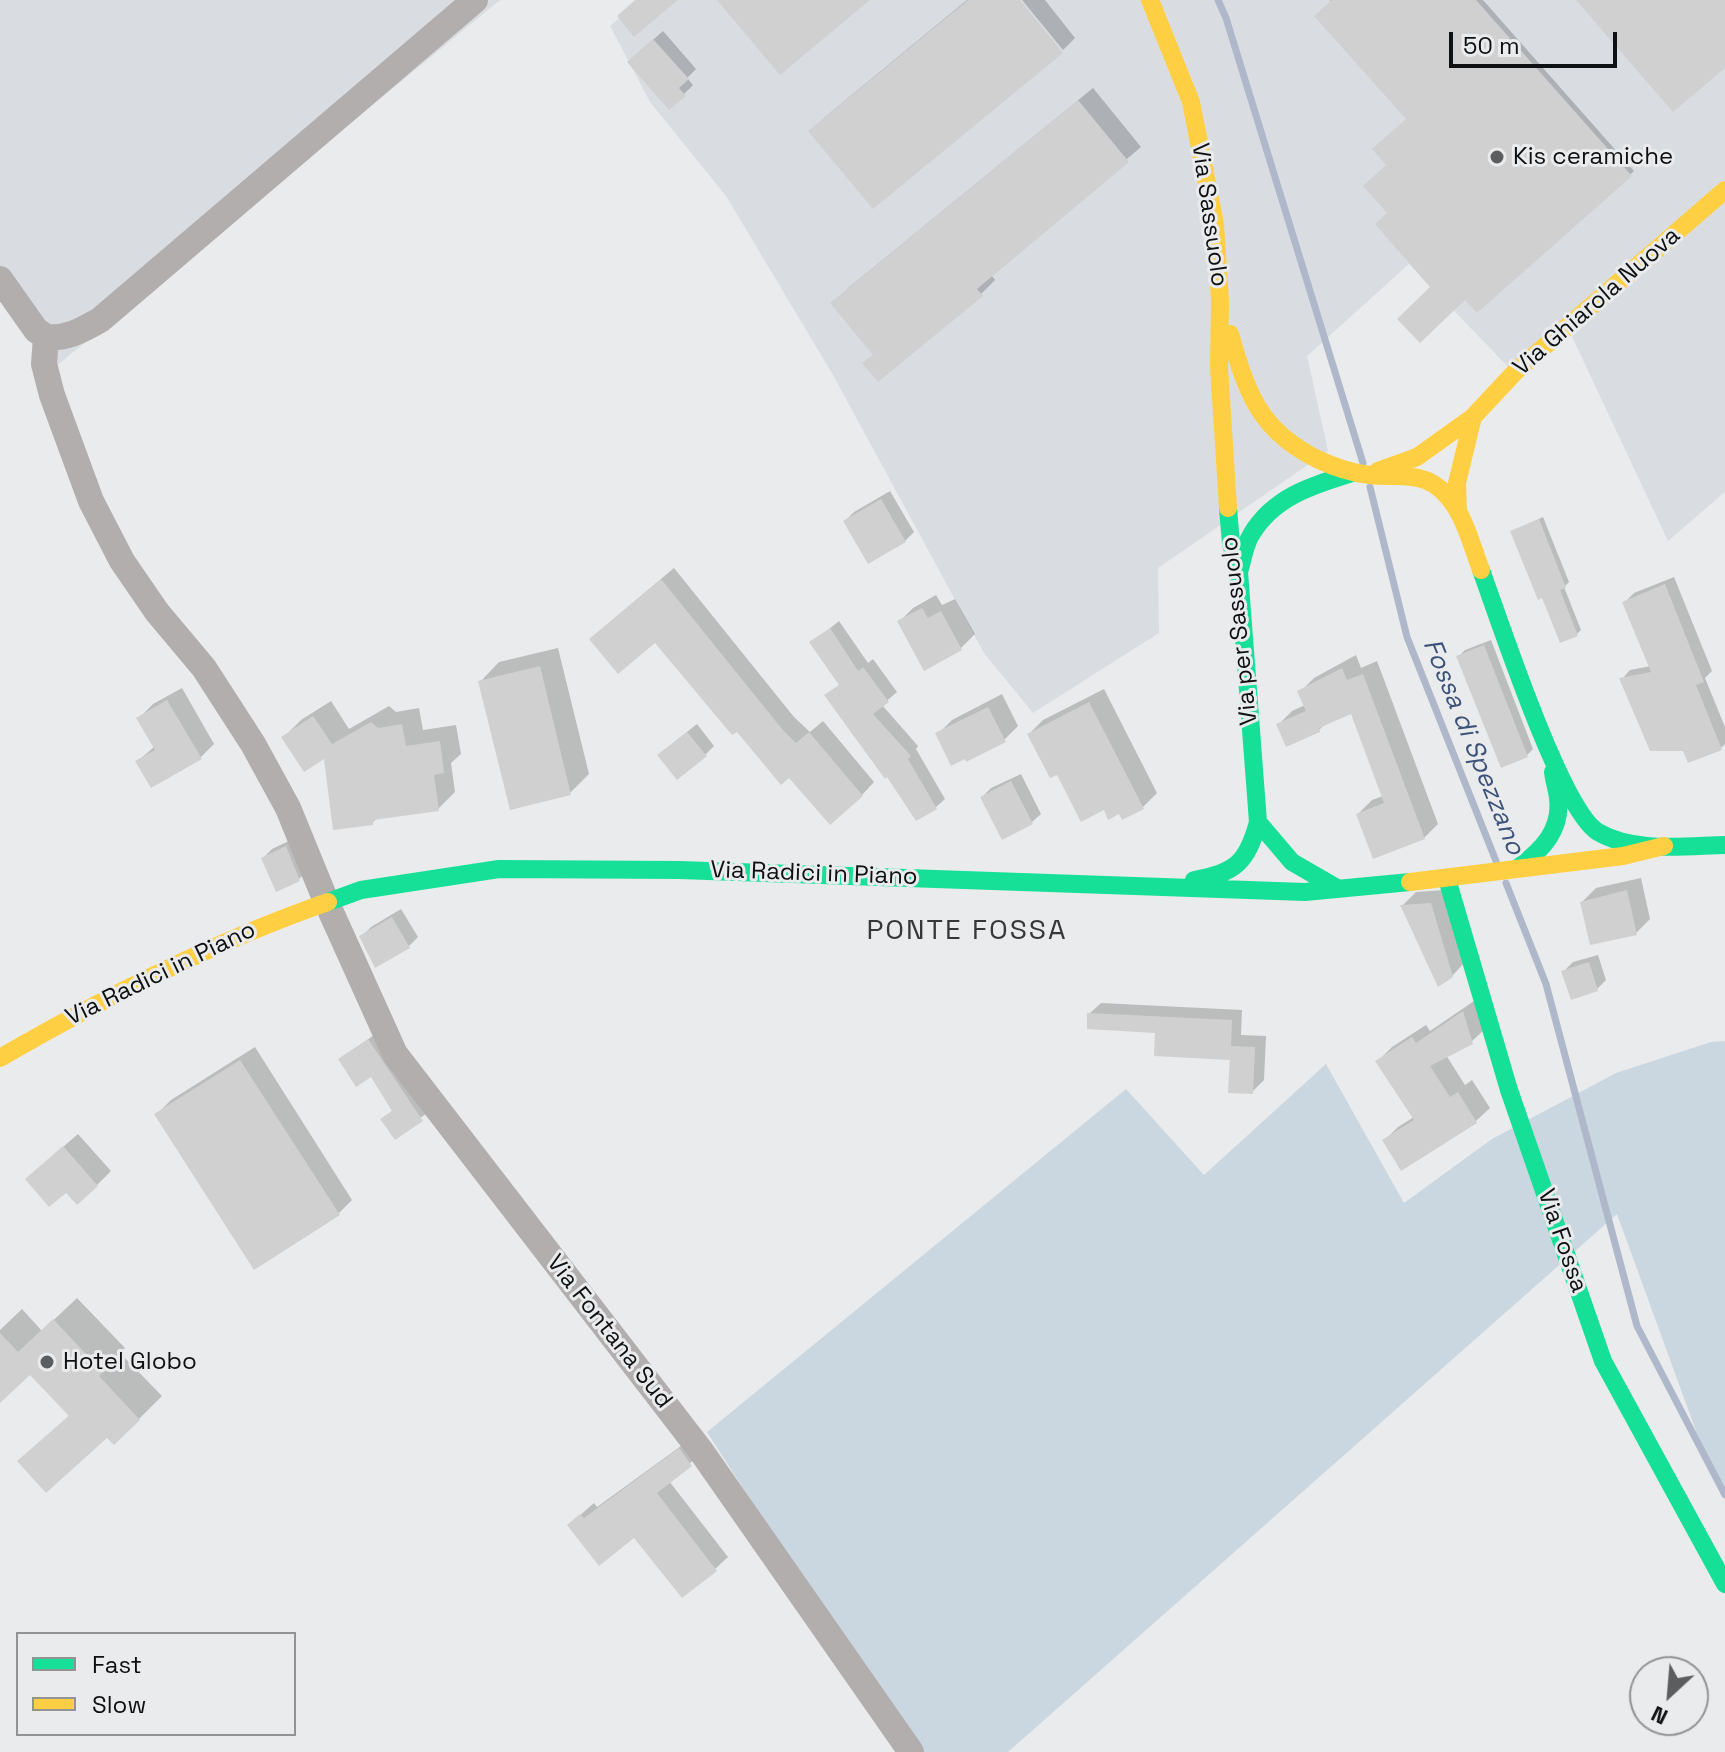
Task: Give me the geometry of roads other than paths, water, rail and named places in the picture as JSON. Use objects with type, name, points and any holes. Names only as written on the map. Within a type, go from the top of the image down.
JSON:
[{"type":"street","points":[[0,279],[36,330],[46,337],[59,338],[79,332],[100,320],[475,0]]},
{"type":"street","name":"Via Sassuolo","points":[[1150,0],[1191,102],[1215,224],[1223,439]]},
{"type":"street","name":"Via Ghiarola Nuova","points":[[1331,471],[1360,474],[1406,468],[1473,417],[1515,372],[1725,190]]},
{"type":"street","points":[[1220,301],[1238,364],[1264,418],[1277,434],[1331,471],[1286,496],[1272,508],[1249,537],[1239,572]]},
{"type":"street","name":"Via Fontana Sud","points":[[46,337],[44,364],[49,385],[91,501],[122,561],[157,612],[204,668],[253,744],[288,808],[395,1054],[701,1451],[911,1752]]},
{"type":"street","points":[[1458,510],[1457,483],[1473,417]]},
{"type":"street","name":"Via per Sassuolo","points":[[1223,439],[1231,544],[1239,572],[1258,822]]},
{"type":"street","points":[[1406,468],[1434,483],[1449,496],[1458,510],[1552,759],[1586,823],[1593,829],[1624,841],[1664,846],[1725,845]]},
{"type":"street","points":[[1537,861],[1557,825],[1559,799],[1553,781],[1552,759]]},
{"type":"street","points":[[1160,885],[1219,877],[1239,866],[1252,848],[1258,822]]},
{"type":"street","points":[[1258,822],[1286,858],[1301,871],[1338,889]]},
{"type":"street","points":[[1537,861],[1623,856],[1664,846]]},
{"type":"street","name":"Via Radici in Piano","points":[[0,1058],[80,1011],[255,927],[361,890],[499,869],[680,870],[1305,892],[1447,879],[1518,868],[1537,861]]},
{"type":"street","name":"Via Fossa","points":[[1447,879],[1509,1090],[1603,1361],[1725,1584]]},
{"type":"waterway","name":"Fossa di Spezzano","points":[[1218,0],[1363,463]]},
{"type":"waterway","name":"Fossa di Spezzano","points":[[1370,487],[1407,637],[1496,861]]},
{"type":"waterway","name":"Fossa di Spezzano","points":[[1506,883],[1546,984],[1637,1326],[1725,1495]]},
{"type":"place","name":"Kis ceramiche","points":[[1497,157]]},
{"type":"place","name":"Hotel Globo","points":[[47,1362]]},
{"type":"district","name":"PONTE FOSSA","points":[[967,931]]}]
